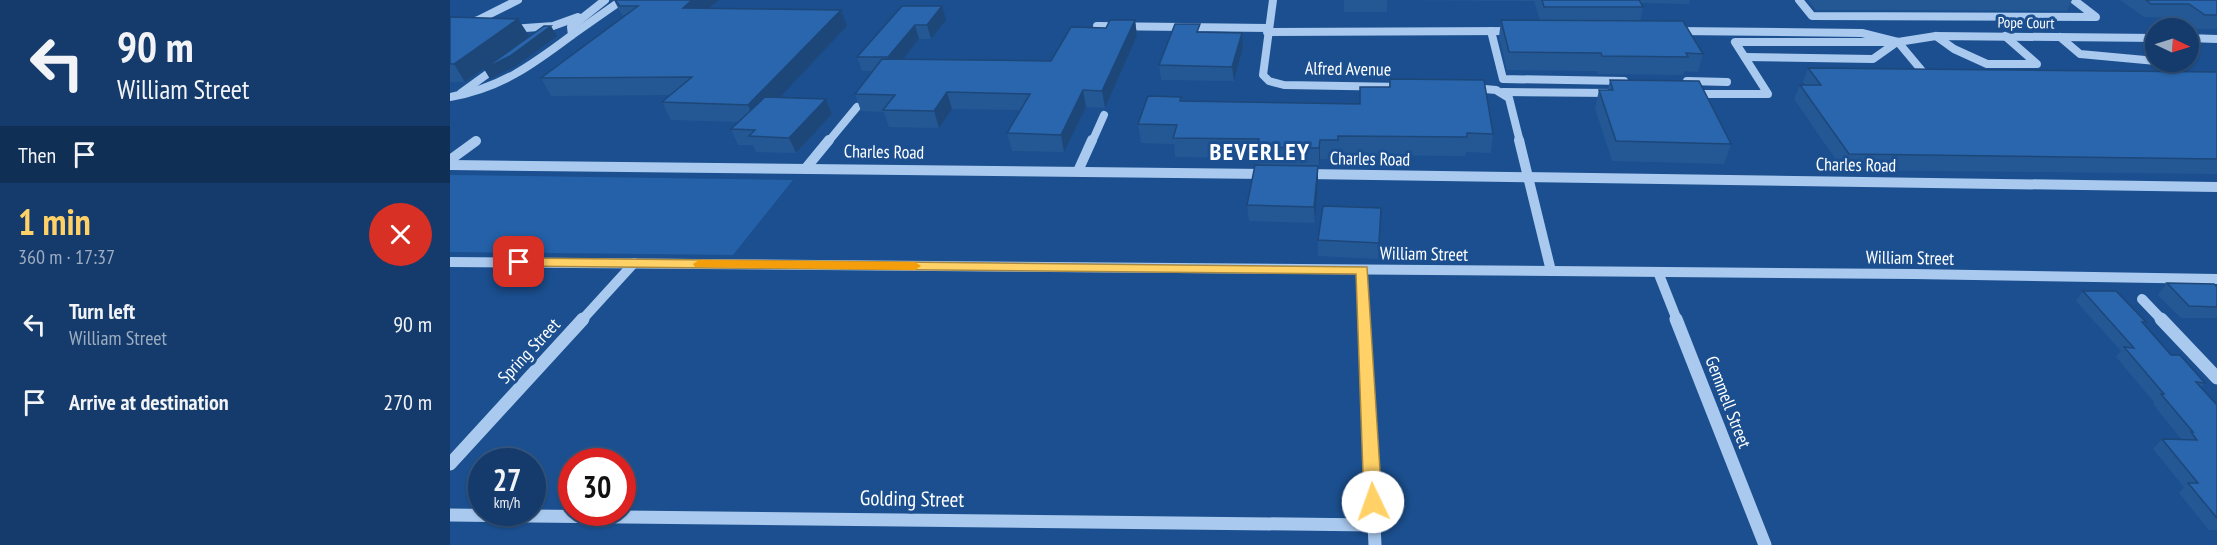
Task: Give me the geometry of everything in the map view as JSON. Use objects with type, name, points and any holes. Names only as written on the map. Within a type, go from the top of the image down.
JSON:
[{"type":"street","points":[[450,29],[478,20],[518,0]]},
{"type":"street","points":[[572,35],[571,27],[605,0]]},
{"type":"street","points":[[453,97],[501,84],[517,76],[622,0]]},
{"type":"street","name":"Alfred Avenue","points":[[1273,0],[1263,75],[1269,81],[1284,85],[1412,87]]},
{"type":"street","points":[[1799,0],[1812,16],[2096,17],[2074,0]]},
{"type":"street","points":[[500,29],[536,29],[553,26],[584,15]]},
{"type":"street","points":[[478,20],[477,26],[488,29]]},
{"type":"street","points":[[543,33],[553,26]]},
{"type":"street","points":[[1097,26],[1268,30],[1527,31]]},
{"type":"street","points":[[1491,31],[1503,79],[1633,81]]},
{"type":"street","points":[[1669,31],[1851,31],[1898,42],[1923,72]]},
{"type":"street","points":[[1936,36],[1954,49],[1987,64],[2037,64],[2005,36]]},
{"type":"street","name":"Pope Court","points":[[1898,42],[1936,36],[2145,38]]},
{"type":"street","points":[[2060,37],[2080,54],[2145,60]]},
{"type":"street","points":[[2199,38],[2217,39]]},
{"type":"street","points":[[1689,94],[1768,94],[1735,42],[1898,42]]},
{"type":"street","points":[[1745,57],[1873,59],[1898,42]]},
{"type":"street","points":[[453,97],[504,61]]},
{"type":"street","points":[[1680,81],[1727,82]]},
{"type":"street","points":[[1458,88],[1493,88],[1503,92],[1620,93]]},
{"type":"street","points":[[1503,92],[1509,98],[1551,271]]},
{"type":"street","points":[[806,168],[857,107]]},
{"type":"street","points":[[1078,171],[1104,115]]},
{"type":"street","points":[[450,160],[476,141]]},
{"type":"street","name":"Charles Road","points":[[450,165],[1282,174]]},
{"type":"street","name":"Charles Road","points":[[1293,174],[2217,187]]},
{"type":"street","name":"William Street","points":[[450,262],[2217,279]]},
{"type":"street","name":"Spring Street","points":[[450,464],[634,264]]},
{"type":"street","points":[[1362,270],[1375,545]]},
{"type":"street","name":"Gemmell Street","points":[[1658,272],[1765,545]]},
{"type":"street","points":[[2142,299],[2217,378]]},
{"type":"street","name":"Golding Street","points":[[450,514],[1374,525]]},
{"type":"shaded area","points":[[450,175],[793,180],[733,255],[450,252]]},
{"type":"building","points":[[615,0],[692,0],[683,8],[841,10],[748,105],[662,102],[692,77],[541,78],[638,6],[620,6]]},
{"type":"building","points":[[1542,0],[1639,0],[1643,7],[1544,7]]},
{"type":"building","points":[[2146,0],[2217,0],[2217,15],[2205,15],[2189,4],[2151,4]]},
{"type":"building","points":[[902,6],[942,6],[927,25],[915,25],[888,57],[857,57]]},
{"type":"building","points":[[450,17],[518,19],[454,64],[450,64]]},
{"type":"building","points":[[1110,20],[1135,20],[1102,91],[1083,90],[1061,135],[1007,133],[1030,94],[947,92],[934,111],[883,110],[895,95],[855,94],[882,59],[1051,61],[1071,27],[1106,28]]},
{"type":"building","points":[[1501,20],[1683,21],[1703,54],[1686,53],[1688,57],[1509,52]]},
{"type":"building","points":[[1175,24],[1200,24],[1197,32],[1242,33],[1232,67],[1159,65]]},
{"type":"building","points":[[544,26],[551,26],[510,56],[484,69]]},
{"type":"building","points":[[1808,68],[2217,72],[2217,159],[1849,154],[1800,85],[1821,85]]},
{"type":"building","points":[[1390,79],[1484,80],[1493,134],[1467,133],[1467,137],[1338,136],[1338,140],[1320,140],[1319,148],[1257,147],[1259,139],[1173,138],[1177,125],[1138,124],[1148,96],[1181,97],[1180,101],[1360,104],[1360,87],[1390,87]]},
{"type":"building","points":[[1610,80],[1699,81],[1731,144],[1616,141],[1599,90],[1613,90]]},
{"type":"building","points":[[765,97],[826,99],[789,138],[749,136],[755,130],[731,129]]},
{"type":"building","points":[[1255,165],[1318,166],[1314,207],[1247,205]]},
{"type":"building","points":[[1323,206],[1381,208],[1379,243],[1318,240]]},
{"type":"building","points":[[2167,283],[2214,284],[2217,287],[2217,307],[2189,306]]},
{"type":"building","points":[[2083,291],[2116,291],[2146,322],[2142,322],[2171,355],[2180,355],[2205,383],[2196,382],[2217,405],[2217,518],[2188,483],[2198,483],[2162,439],[2197,440],[2191,432],[2193,432],[2124,347],[2134,348]]},
{"type":"slow traffic","points":[[699,264],[915,266]]},
{"type":"district","name":"BEVERLEY","points":[[1260,152]]},
{"type":"route","points":[[519,262],[1362,270],[1373,502]]}]
